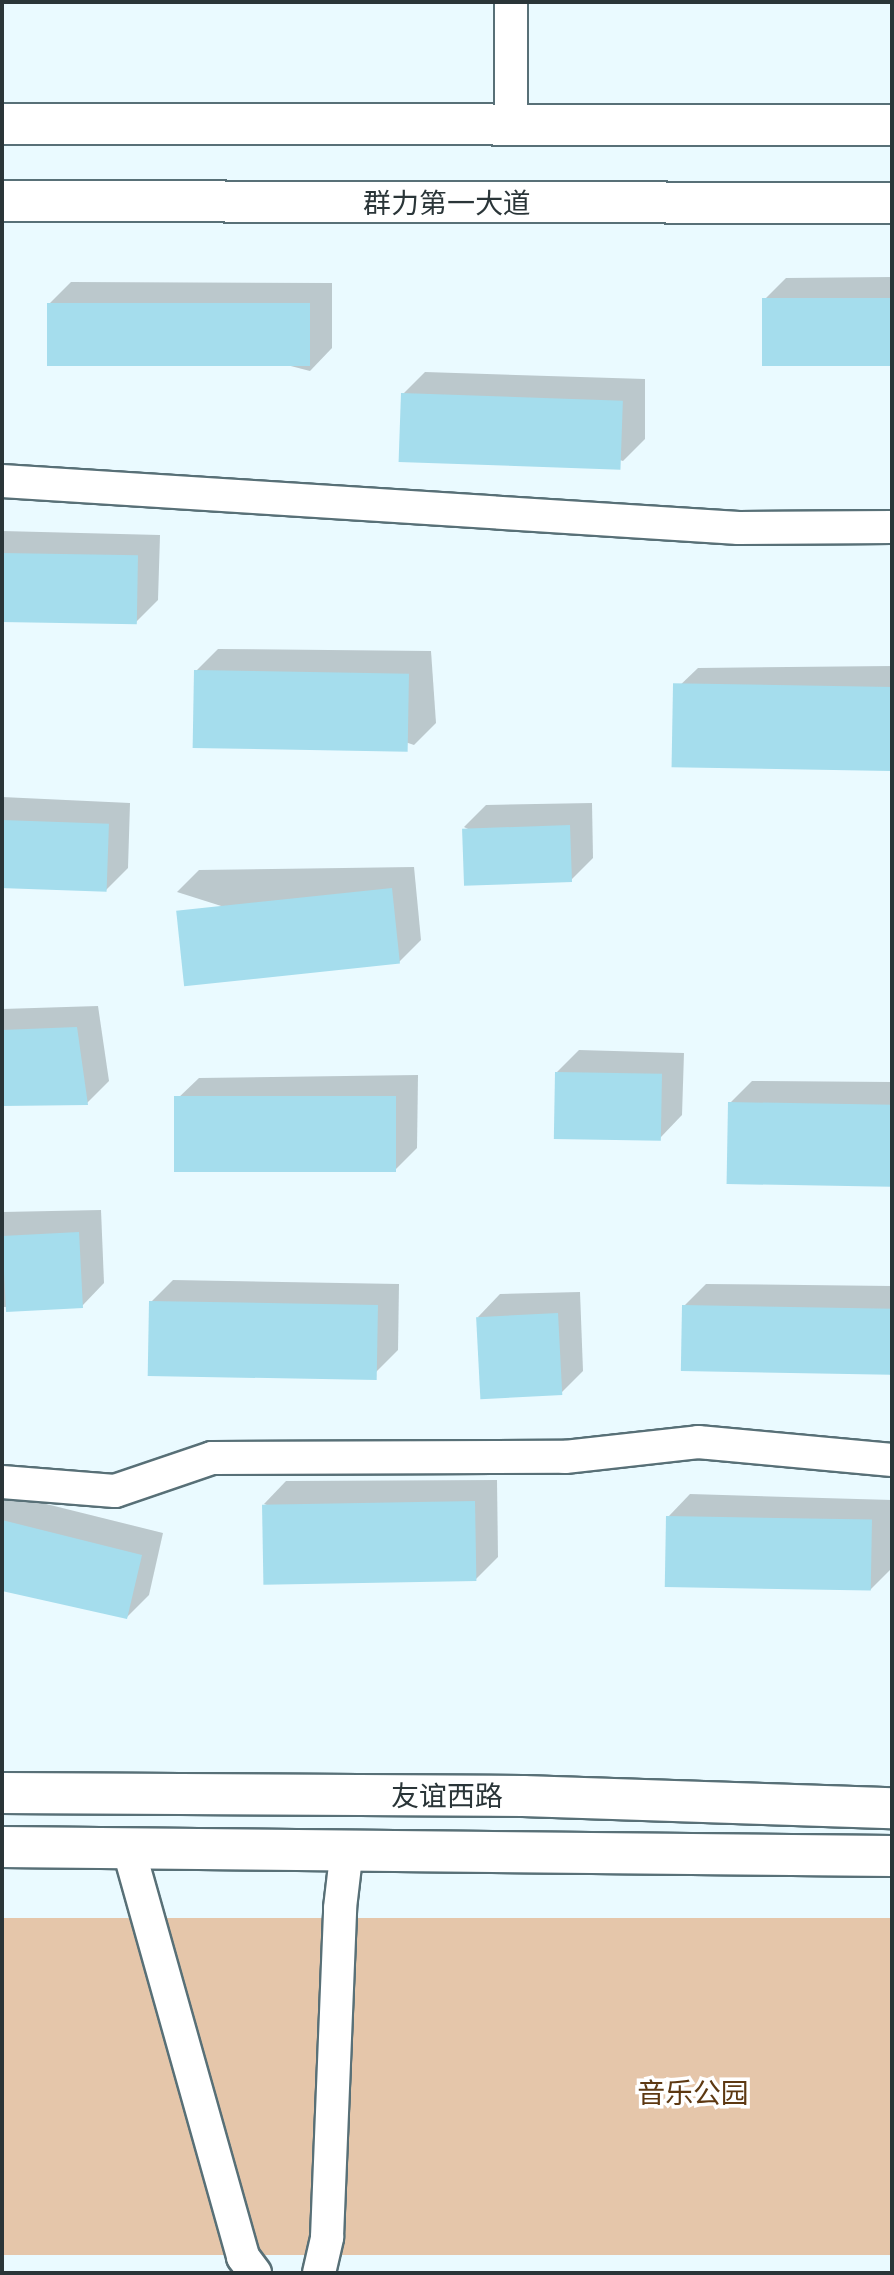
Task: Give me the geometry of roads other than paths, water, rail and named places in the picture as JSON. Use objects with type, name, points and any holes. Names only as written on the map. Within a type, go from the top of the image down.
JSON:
[{"type":"main road","points":[[2,124],[892,125]]},
{"type":"main road","name":"群力第一大道","points":[[2,201],[892,203]]},
{"type":"main road","name":"友谊西路","points":[[2,1793],[523,1796],[892,1808]]},
{"type":"main road","name":"友谊西路","points":[[2,1847],[347,1848],[892,1856]]},
{"type":"street","points":[[511,2],[511,125]]},
{"type":"street","points":[[2,481],[739,528],[892,527]]},
{"type":"street","points":[[2,1482],[115,1491],[212,1458],[565,1457],[698,1442],[892,1460]]},
{"type":"street","points":[[128,1847],[243,2257],[255,2273]]},
{"type":"street","points":[[319,2273],[327,2237],[340,1908],[347,1848]]},
{"type":"park label","name":"音乐公园","points":[[693,2092]]}]
